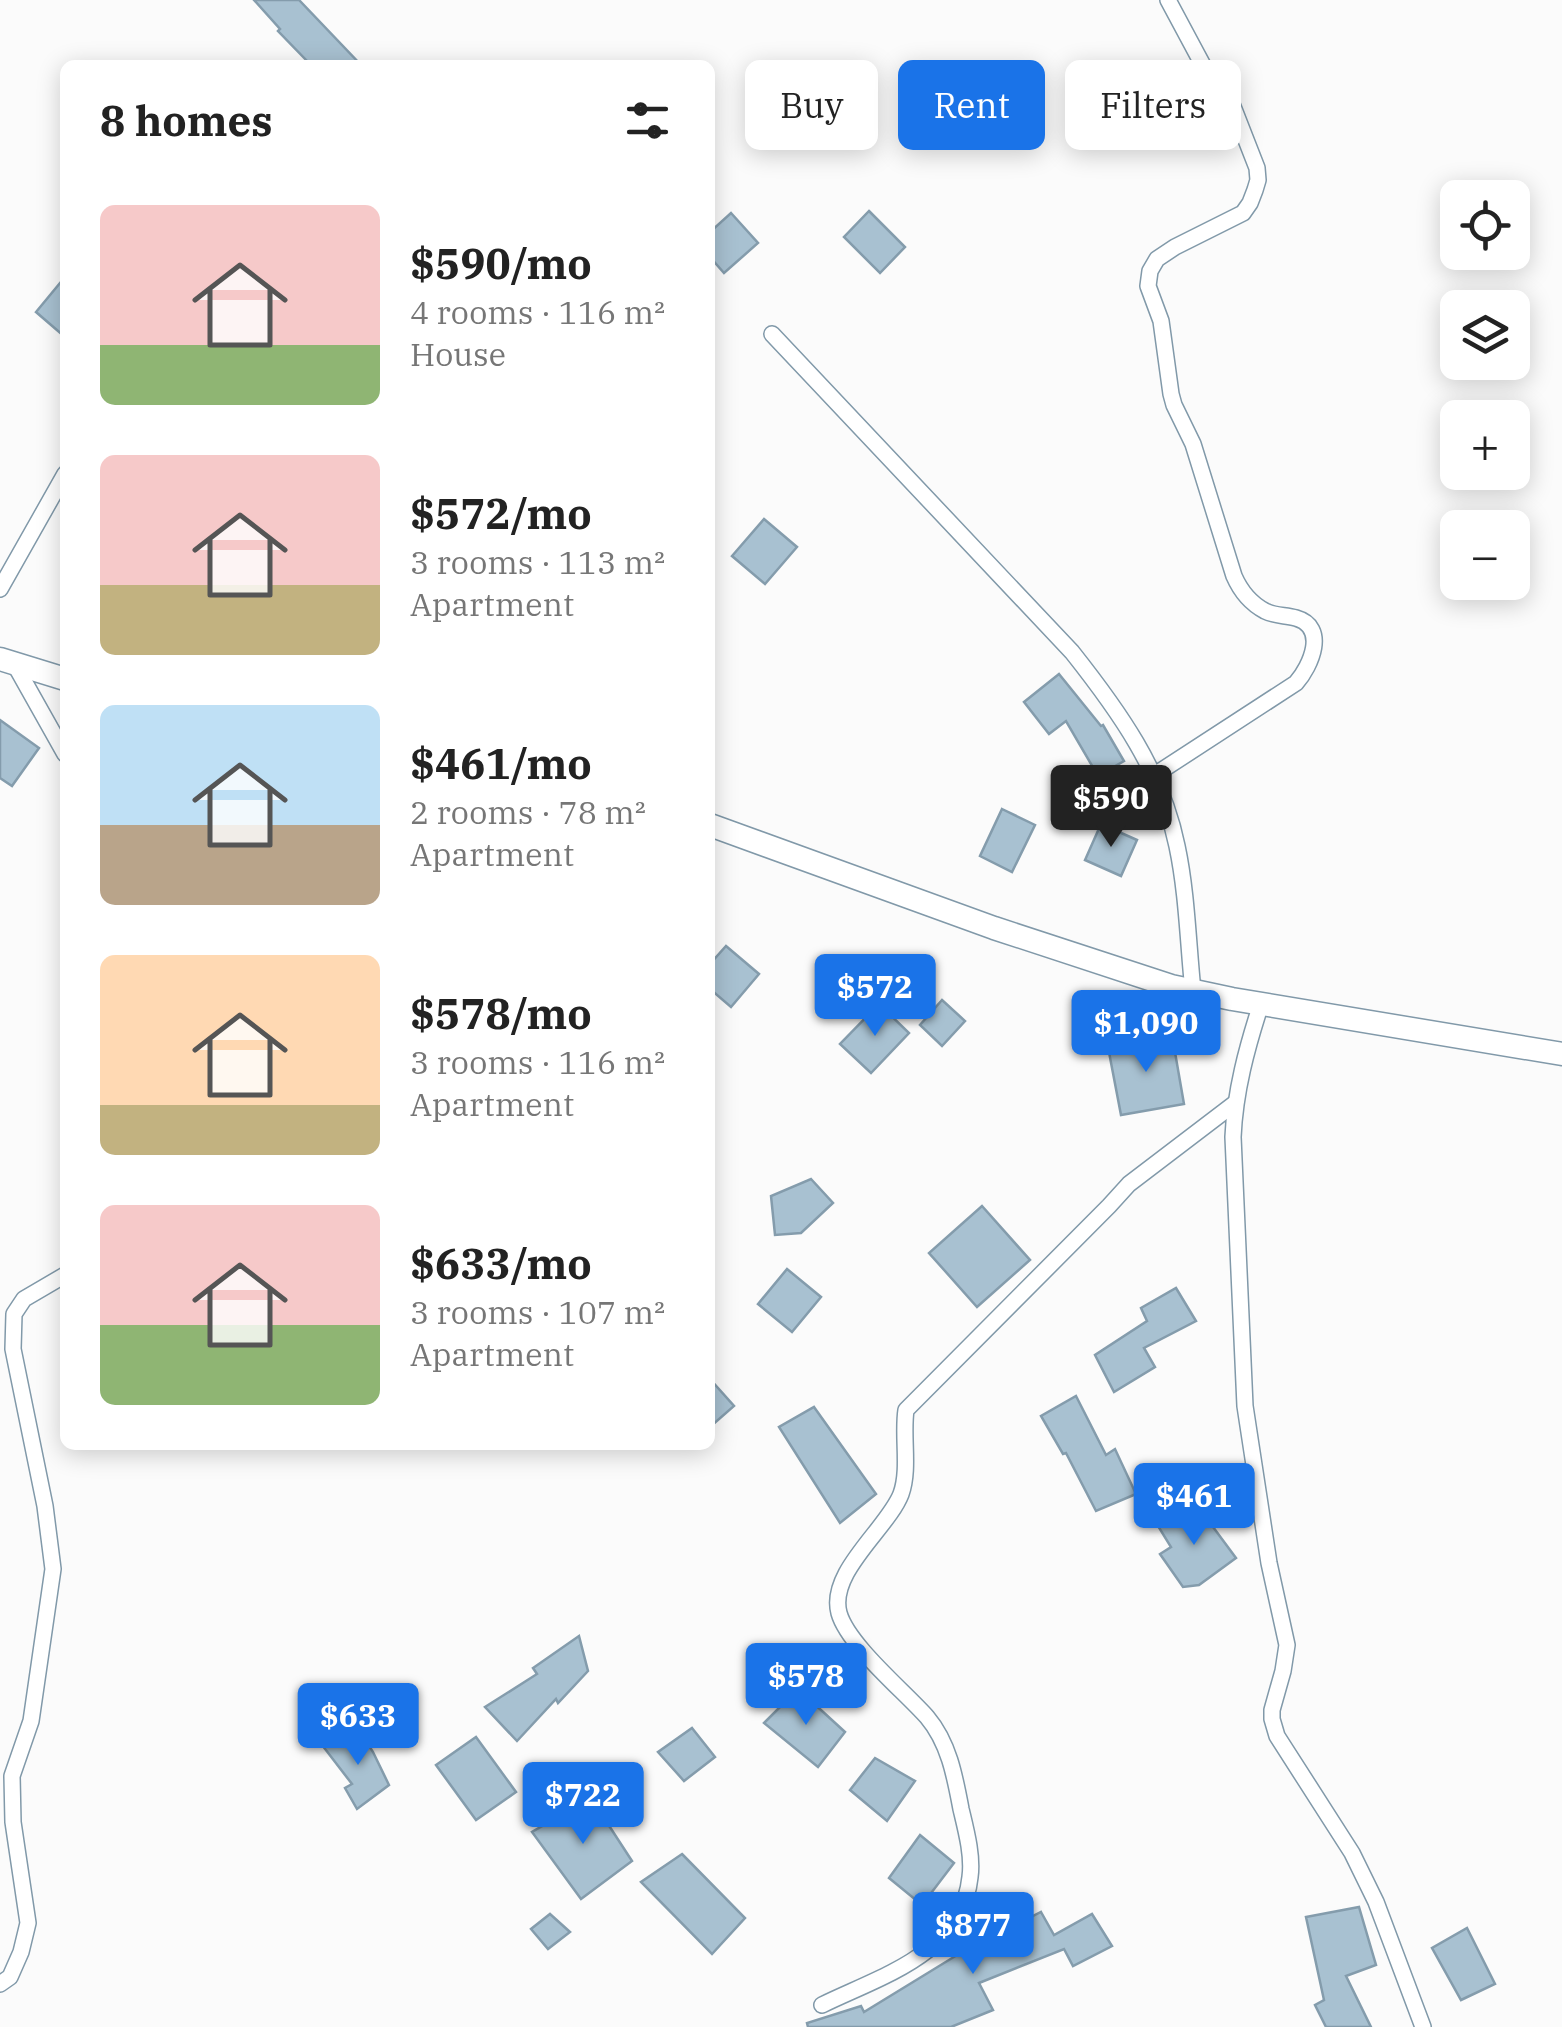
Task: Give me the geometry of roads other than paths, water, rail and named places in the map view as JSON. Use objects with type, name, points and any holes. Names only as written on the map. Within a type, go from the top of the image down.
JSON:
[{"type":"street","points":[[1153,776],[1296,683],[1315,650],[1308,624],[1266,611],[1241,592],[1194,444],[1171,394],[1160,321],[1148,286],[1150,271],[1157,259],[1175,246],[1243,213],[1258,180],[1232,104],[1213,84],[1168,0]]},
{"type":"street","points":[[772,334],[1072,652],[1134,736],[1172,824],[1178,848],[1193,990]]},
{"type":"street","points":[[0,589],[60,483]]},
{"type":"street","points":[[8,662],[60,678]]},
{"type":"street","points":[[8,662],[60,746]]},
{"type":"street","points":[[715,827],[1125,972],[1261,1004],[1562,1054]]},
{"type":"street","points":[[1261,1004],[1234,1104],[1233,1137],[1245,1406],[1269,1563],[1287,1645],[1272,1719],[1277,1736],[1352,1852],[1376,1902],[1423,2027]]},
{"type":"street","points":[[822,2005],[919,1959],[946,1935],[960,1913],[970,1878],[954,1771],[941,1738],[852,1637],[838,1612],[838,1588],[902,1493],[906,1410],[1129,1184],[1234,1104]]},
{"type":"street","points":[[0,1984],[10,1977],[28,1923],[13,1822],[12,1776],[31,1721],[53,1569],[45,1506],[13,1350],[14,1314],[24,1300],[60,1278]]}]
